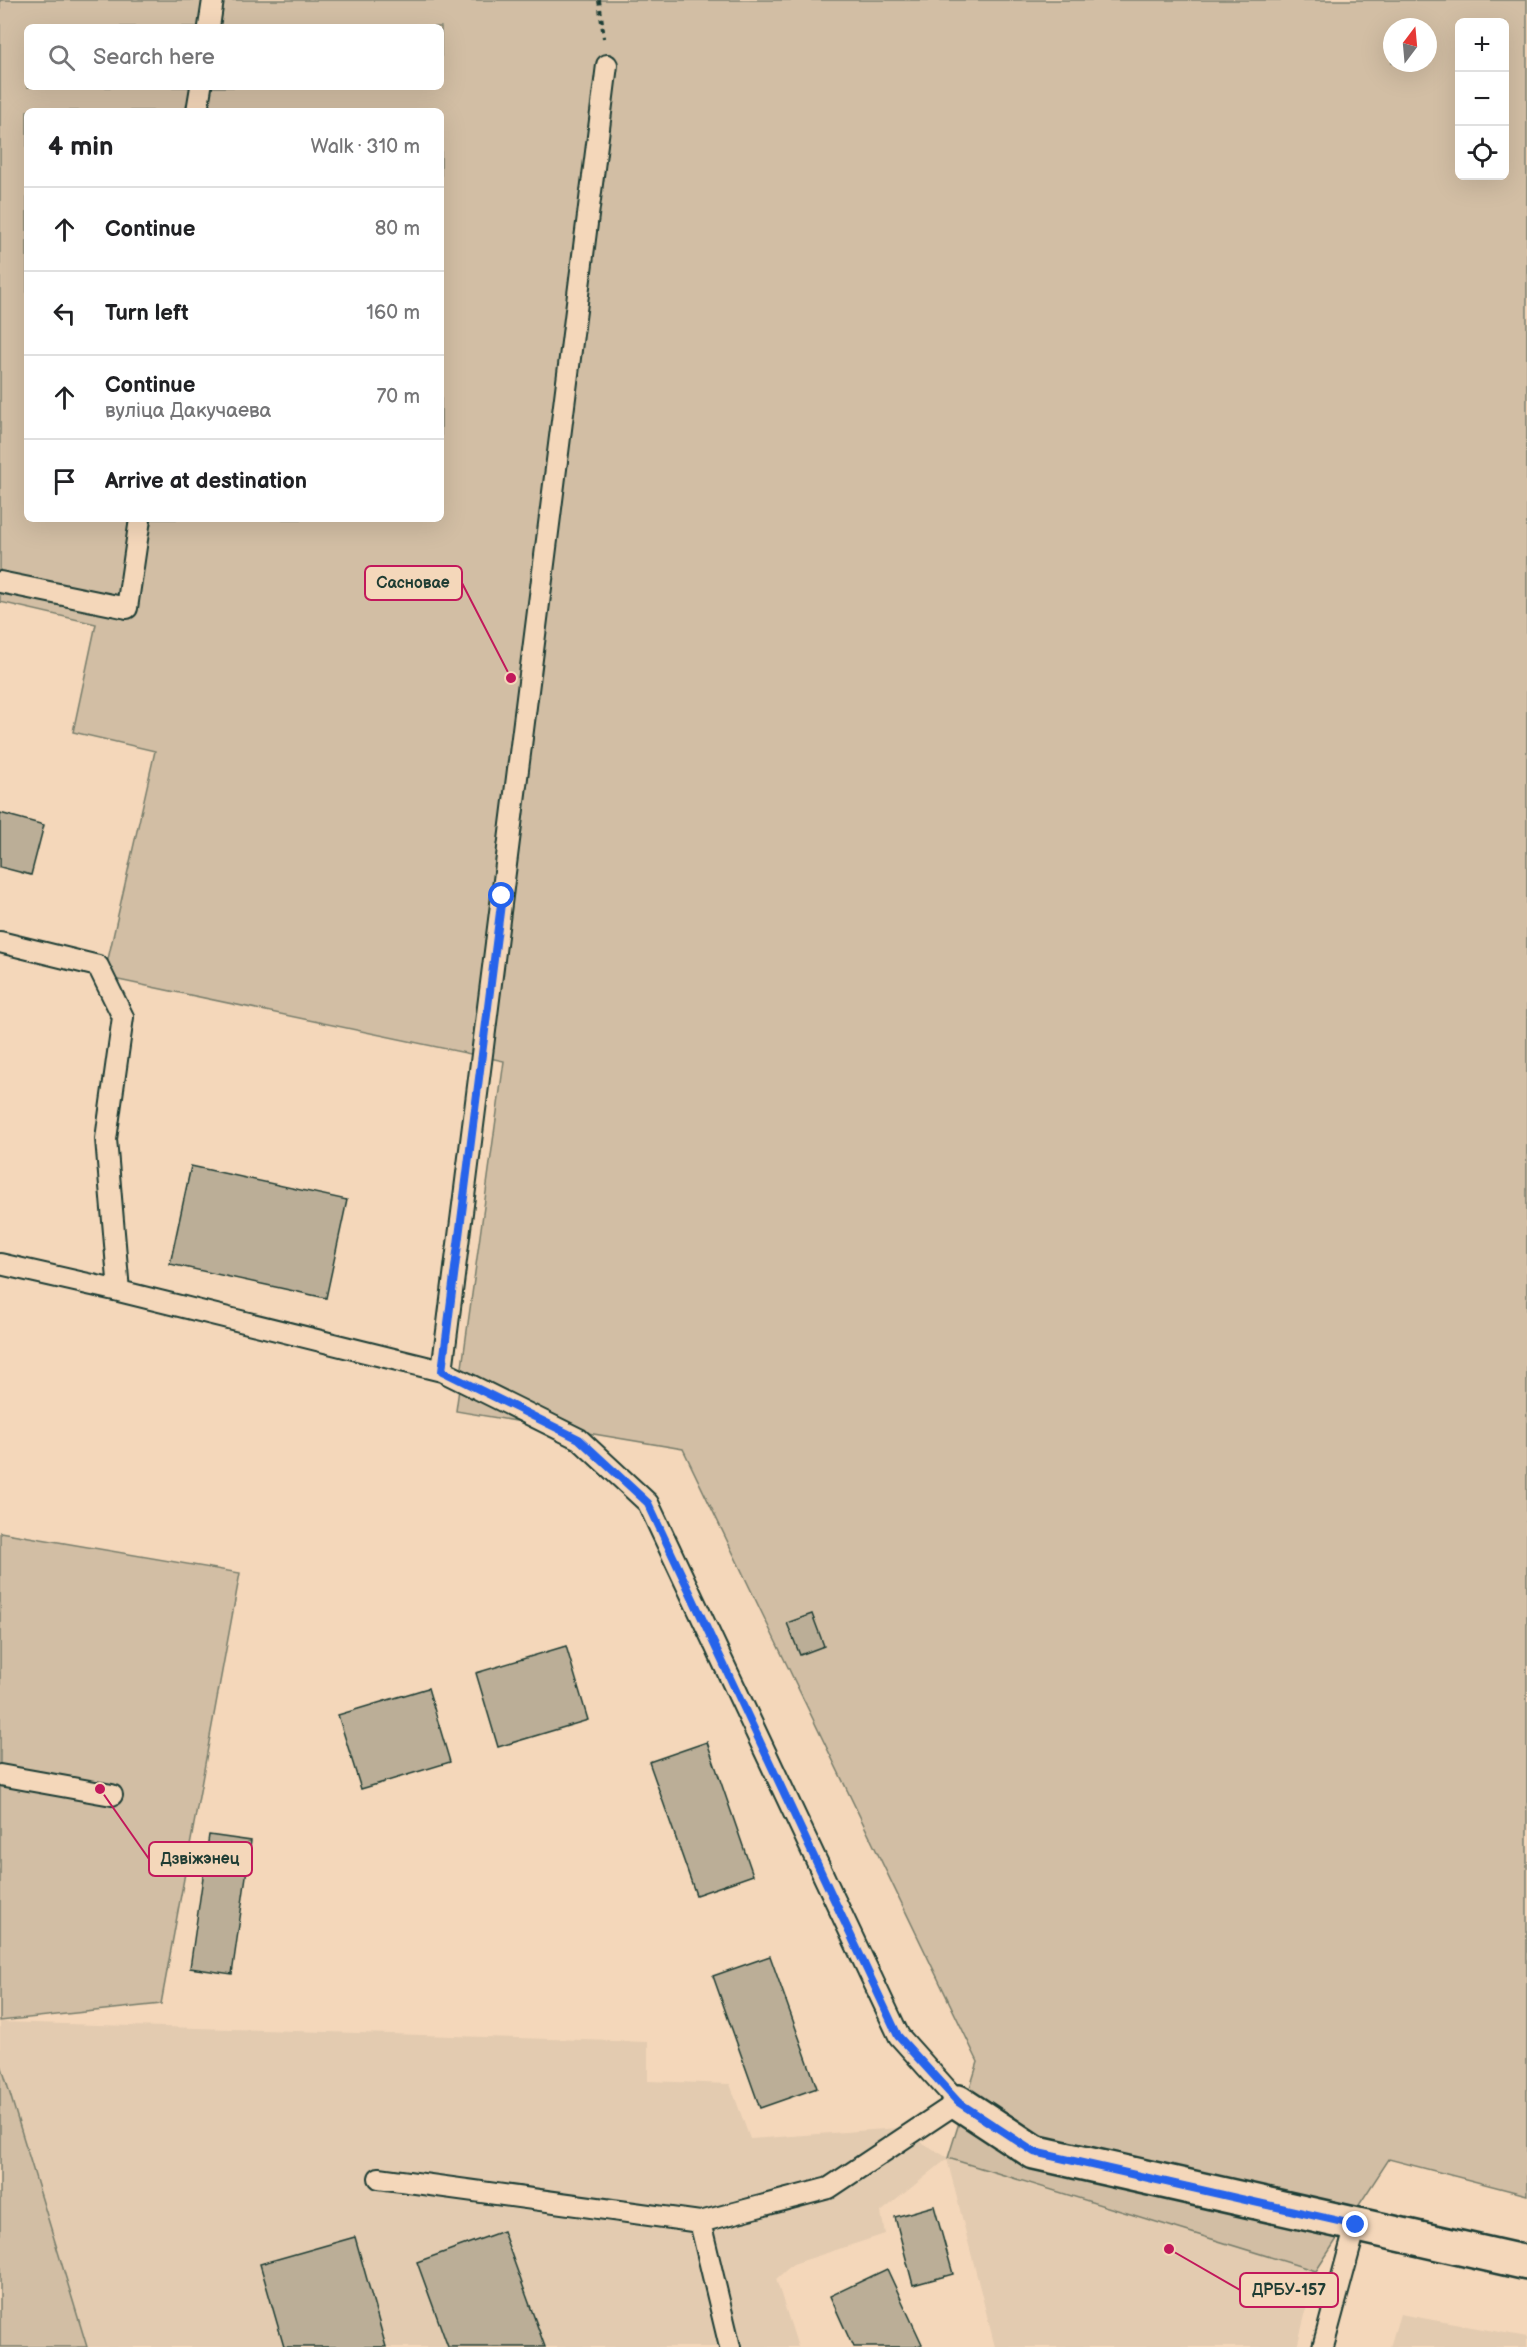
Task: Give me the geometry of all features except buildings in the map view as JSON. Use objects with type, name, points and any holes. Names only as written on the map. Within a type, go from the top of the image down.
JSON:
[{"type":"street","points":[[958,2102],[1034,2152],[1527,2263]]},
{"type":"lane","points":[[209,24],[213,0]]},
{"type":"lane","points":[[442,1371],[607,65]]},
{"type":"lane","points":[[198,108],[200,90]]},
{"type":"lane","points":[[0,582],[127,608],[140,522]]},
{"type":"lane","points":[[0,942],[98,966],[123,1017],[106,1139],[119,1291]]},
{"type":"lane","points":[[0,1264],[442,1371],[579,1439],[648,1503],[898,2036],[958,2102],[829,2188],[700,2222],[379,2178]]},
{"type":"lane","points":[[0,1775],[112,1796]]},
{"type":"lane","points":[[700,2222],[730,2347]]},
{"type":"lane","points":[[1323,2347],[1356,2225]]},
{"type":"path","points":[[599,0],[607,65]]},
{"type":"shaded area","points":[[0,0],[1527,0],[1527,2195],[1389,2159],[1316,2271],[948,2158],[978,2062],[683,1449],[456,1411],[504,1061],[104,977],[155,751],[73,732],[96,624],[0,602]]},
{"type":"shaded area","points":[[0,1532],[240,1573],[161,2004],[0,2021]]},
{"type":"shaded area","points":[[0,2022],[648,2042],[648,2081],[730,2084],[750,2139],[898,2128],[948,2158],[1316,2271],[1297,2347],[995,2347],[947,2159],[881,2212],[885,2234],[793,2264],[776,2279],[798,2347],[87,2347],[0,2061]]},
{"type":"shaded area","points":[[0,2061],[87,2347],[0,2347]]},
{"type":"shaded area","points":[[1400,2314],[1527,2337],[1527,2347],[1390,2347]]},
{"type":"place","name":"Сасновае","points":[[511,678]]},
{"type":"place","name":"Дзвіжэнец","points":[[100,1789]]},
{"type":"place","name":"ДРБУ-157","points":[[1169,2249]]},
{"type":"route","points":[[502,896],[442,1371],[579,1439],[648,1503],[898,2036],[958,2102],[1034,2152],[1356,2225]]}]
